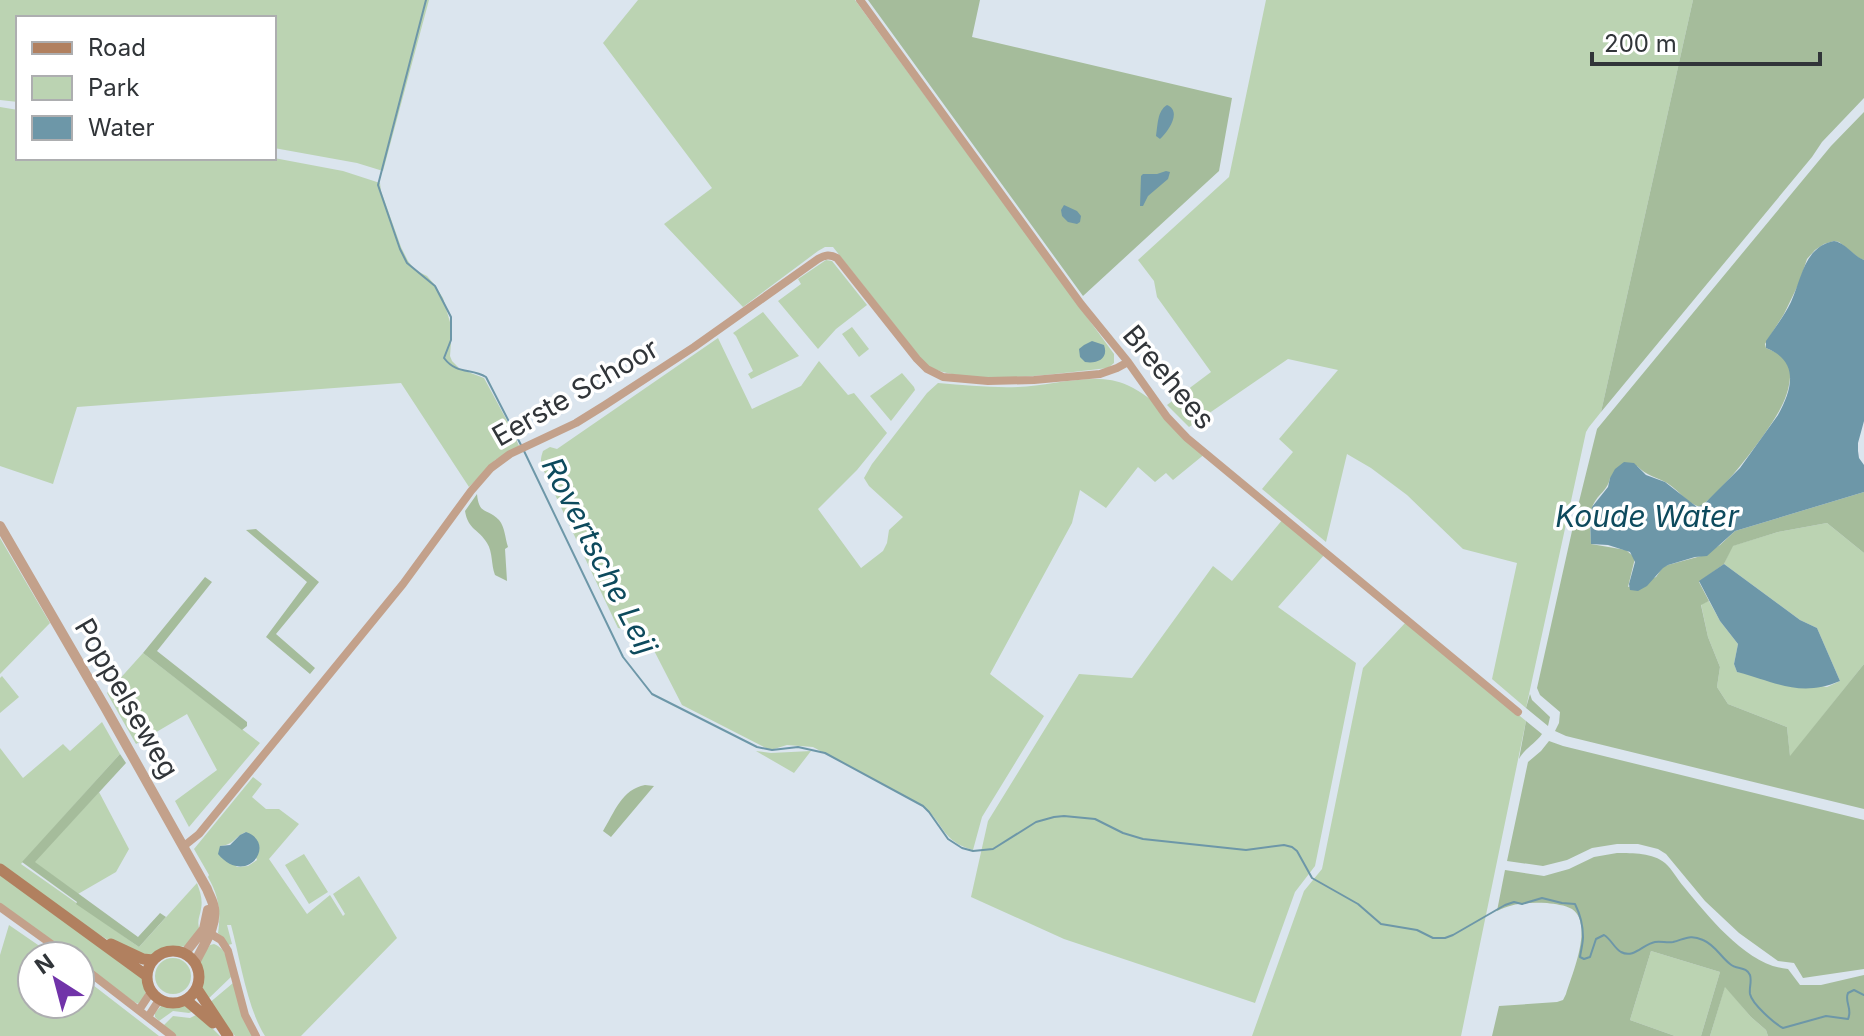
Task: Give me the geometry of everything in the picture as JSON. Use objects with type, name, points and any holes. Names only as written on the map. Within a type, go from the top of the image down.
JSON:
[{"type":"main road","points":[[0,869],[147,976]]},
{"type":"main road","points":[[83,928],[128,953],[153,960]]},
{"type":"main road","points":[[168,951],[185,953],[195,963],[200,976],[197,989],[186,1000],[171,1003],[155,996],[147,984],[153,960],[168,951]]},
{"type":"main road","points":[[197,989],[225,1033]]},
{"type":"main road","points":[[186,1000],[225,1033]]},
{"type":"street","name":"Breehees","points":[[860,0],[1167,417],[1187,438],[1518,712]]},
{"type":"street","name":"Eerste Schoor","points":[[184,846],[199,834],[358,640],[480,479],[501,460],[605,405],[825,255],[837,258],[917,359],[927,369],[943,377],[988,381],[1047,379],[1100,374],[1128,362]]},
{"type":"street","name":"Poppelseweg","points":[[0,526],[210,896],[214,905],[211,934]]},
{"type":"street","points":[[185,953],[204,929],[210,896]]},
{"type":"street","points":[[0,907],[46,940]]},
{"type":"street","points":[[195,963],[211,934],[221,940],[228,951],[245,1015],[256,1036]]},
{"type":"street","points":[[96,977],[172,1036]]},
{"type":"street","points":[[139,1010],[155,996]]},
{"type":"street","points":[[148,1017],[155,996]]},
{"type":"green space","points":[[0,0],[429,0],[383,171],[357,163],[276,148],[276,16],[16,16],[16,102],[0,100]]},
{"type":"green space","points":[[638,0],[855,0],[1114,354],[1114,363],[1108,368],[1012,377],[965,376],[927,366],[833,247],[818,251],[743,307],[664,224],[712,188],[603,43]]},
{"type":"green space","points":[[868,0],[980,0],[972,37],[1232,98],[1219,171],[1083,296]]},
{"type":"green space","points":[[1266,0],[1693,0],[1601,412],[1586,432],[1526,708],[1492,679],[1517,563],[1463,549],[1407,495],[1347,454],[1326,542],[1262,489],[1293,452],[1279,439],[1338,370],[1288,359],[1189,427],[1167,405],[1211,372],[1157,297],[1154,281],[1138,260],[1229,177]]},
{"type":"green space","points":[[1693,0],[1864,0],[1864,98],[1822,142],[1601,412]]},
{"type":"green space","points":[[0,107],[16,110],[16,160],[276,158],[343,171],[380,183],[408,261],[415,270],[427,276],[443,298],[452,329],[452,361],[460,369],[484,378],[519,446],[495,460],[469,487],[401,383],[77,407],[53,484],[0,466]]},
{"type":"green space","points":[[1864,112],[1864,260],[1834,241],[1815,250],[1807,259],[1784,314],[1765,344],[1766,348],[1782,355],[1790,367],[1786,395],[1769,428],[1734,474],[1700,507],[1637,466],[1610,478],[1593,505],[1590,524],[1591,544],[1626,550],[1635,558],[1628,587],[1656,577],[1663,567],[1701,556],[1735,531],[1864,492],[1864,553],[1827,523],[1778,532],[1733,546],[1724,564],[1699,582],[1709,601],[1701,605],[1708,637],[1720,667],[1717,687],[1728,704],[1787,727],[1790,756],[1864,664],[1864,809],[1566,736],[1555,731],[1560,712],[1540,695],[1537,688],[1597,429],[1831,146]]},
{"type":"green space","points":[[826,260],[832,261],[867,305],[836,329],[818,349],[778,301],[801,284],[798,279]]},
{"type":"green space","points":[[763,312],[799,356],[751,379],[748,374],[753,371],[733,333]]},
{"type":"green space","points":[[852,327],[869,349],[859,357],[842,334]]},
{"type":"green space","points":[[718,338],[752,409],[801,386],[819,361],[848,395],[854,393],[887,433],[857,470],[818,509],[861,568],[883,551],[889,530],[903,517],[864,478],[927,393],[938,383],[1008,387],[1088,379],[1115,381],[1149,398],[1206,453],[1173,480],[1166,473],[1155,482],[1138,467],[1106,508],[1080,490],[1072,523],[990,674],[1044,716],[982,817],[973,850],[949,837],[923,806],[813,747],[787,745],[768,749],[682,705],[645,633],[618,628],[542,467],[543,451],[550,447],[557,449]]},
{"type":"green space","points":[[902,373],[915,390],[891,421],[870,396]]},
{"type":"green space","points":[[477,494],[482,509],[495,516],[504,529],[508,547],[505,549],[507,581],[495,575],[489,547],[466,517],[465,511]]},
{"type":"green space","points":[[1283,519],[1325,554],[1278,607],[1356,663],[1315,866],[1295,892],[1255,1003],[1064,939],[971,897],[988,821],[1079,674],[1132,678],[1213,566],[1232,581]]},
{"type":"green space","points":[[1827,523],[1864,553],[1864,664],[1790,757],[1787,727],[1728,704],[1717,687],[1720,667],[1708,637],[1701,604],[1709,601],[1738,644],[1734,664],[1737,672],[1827,687],[1840,681],[1817,628],[1800,620],[1724,564],[1732,546],[1778,532]]},
{"type":"green space","points":[[256,529],[319,582],[276,634],[315,668],[310,674],[266,637],[307,582],[246,530]]},
{"type":"green space","points":[[0,538],[50,623],[0,674]]},
{"type":"green space","points":[[205,577],[212,582],[157,651],[247,722],[242,730],[143,653]]},
{"type":"green space","points":[[1406,622],[1526,721],[1461,1036],[1252,1036],[1304,891],[1322,869],[1363,668]]},
{"type":"green space","points":[[143,653],[260,743],[189,827],[175,801],[217,770],[187,714],[136,744],[107,693]]},
{"type":"green space","points":[[2,676],[19,697],[0,713],[0,678]]},
{"type":"green space","points":[[1530,694],[1532,700],[1550,717],[1548,726],[1526,708]]},
{"type":"green space","points":[[1526,721],[1542,734],[1519,759]]},
{"type":"green space","points":[[102,722],[120,754],[21,864],[139,947],[197,883],[202,902],[199,928],[187,946],[164,949],[150,956],[115,944],[0,865],[0,748],[23,778],[63,744],[70,751]]},
{"type":"green space","points":[[1549,741],[1864,820],[1864,969],[1803,978],[1794,963],[1778,961],[1739,933],[1658,849],[1638,844],[1617,844],[1592,848],[1567,860],[1543,866],[1507,861],[1528,762]]},
{"type":"green space","points":[[756,751],[771,753],[811,751],[794,773]]},
{"type":"green space","points":[[120,754],[126,763],[35,862],[138,937],[160,913],[166,917],[139,947],[22,862]]},
{"type":"green space","points":[[253,777],[262,784],[252,797],[266,809],[279,809],[299,824],[269,859],[307,914],[330,895],[343,916],[345,914],[333,894],[359,876],[397,938],[301,1036],[265,1036],[249,997],[231,925],[227,925],[232,944],[228,945],[218,933],[219,911],[215,891],[194,849]],"holes":[[[246,832],[257,860],[248,866],[237,867],[220,846]]]},
{"type":"green space","points":[[645,785],[654,786],[611,837],[603,831],[630,791]]},
{"type":"green space","points":[[99,792],[129,849],[116,872],[78,894],[34,862]]},
{"type":"green space","points":[[1617,853],[1649,855],[1665,863],[1730,938],[1758,959],[1788,969],[1800,985],[1821,985],[1864,975],[1864,1036],[1768,1036],[1766,1030],[1725,987],[1710,1036],[1701,1036],[1720,972],[1651,951],[1630,1020],[1675,1036],[1492,1036],[1499,1006],[1563,1000],[1580,950],[1581,926],[1572,909],[1547,903],[1527,903],[1497,911],[1505,870],[1544,876],[1594,857]]},
{"type":"green space","points":[[304,854],[328,892],[309,904],[285,865]]},
{"type":"green space","points":[[0,875],[91,940],[50,940],[0,904]]},
{"type":"green space","points":[[9,925],[31,940],[16,940],[16,1020],[96,1020],[96,987],[159,1036],[0,1036],[0,955]]},
{"type":"green space","points":[[96,943],[143,977],[146,995],[139,1004],[96,974]]},
{"type":"green space","points":[[214,944],[225,953],[232,976],[206,1001],[200,990],[200,959]]},
{"type":"green space","points":[[1651,951],[1720,972],[1701,1036],[1675,1036],[1630,1020]]},
{"type":"green space","points":[[173,958],[186,963],[191,976],[186,989],[173,994],[160,989],[155,976],[160,963]]},
{"type":"green space","points":[[233,983],[253,1036],[235,1036],[208,1004]]},
{"type":"green space","points":[[1725,986],[1766,1030],[1768,1036],[1710,1036]]},
{"type":"green space","points":[[185,1005],[194,1011],[173,1011],[159,1021],[155,1013],[161,1006]]},
{"type":"green space","points":[[198,1014],[220,1036],[176,1036],[164,1025],[173,1016],[190,1018]]},
{"type":"water","points":[[1167,105],[1174,116],[1160,139],[1156,136],[1158,119]]},
{"type":"water","points":[[1170,172],[1168,179],[1140,206],[1141,176]]},
{"type":"water","points":[[1064,205],[1077,211],[1081,216],[1080,222],[1068,222],[1062,216]]},
{"type":"water","name":"Koude Water","points":[[1834,241],[1864,260],[1864,421],[1858,451],[1864,465],[1864,492],[1735,531],[1707,556],[1668,565],[1647,586],[1638,591],[1630,590],[1635,562],[1630,552],[1608,545],[1591,544],[1592,507],[1608,487],[1615,469],[1624,462],[1634,463],[1646,475],[1665,482],[1697,507],[1704,504],[1740,468],[1778,415],[1787,395],[1788,368],[1784,360],[1766,348],[1766,341],[1791,302],[1810,257],[1824,244]]},
{"type":"water","points":[[1092,341],[1104,345],[1105,354],[1098,361],[1085,362],[1080,357],[1079,349]]},
{"type":"water","points":[[1724,564],[1800,620],[1817,628],[1840,681],[1813,688],[1788,687],[1737,672],[1734,664],[1738,644],[1720,621],[1699,581]]},
{"type":"water","points":[[246,832],[255,837],[259,845],[255,860],[239,866],[218,854],[220,846],[230,845]]},
{"type":"waterway","name":"Rovertsche Leij","points":[[426,0],[378,185],[407,263],[435,286],[451,317],[451,340],[444,358],[454,367],[486,377],[521,445]]},
{"type":"waterway","name":"Rovertsche Leij","points":[[524,451],[623,657],[652,694],[757,747],[772,750],[798,747],[825,753],[923,806],[948,839],[962,848],[973,851],[993,849],[1036,822],[1064,816],[1095,819],[1143,839],[1246,850],[1284,845],[1297,851],[1312,878],[1358,904],[1381,924],[1417,930],[1433,938],[1453,935],[1505,905],[1542,898],[1575,904],[1582,928],[1580,957],[1584,959],[1590,957],[1596,939],[1604,935],[1626,954],[1655,942],[1673,942],[1691,937],[1707,942],[1730,964],[1748,972],[1755,1003],[1783,1028],[1826,1016],[1848,1019],[1848,993],[1854,990],[1864,995]]}]
